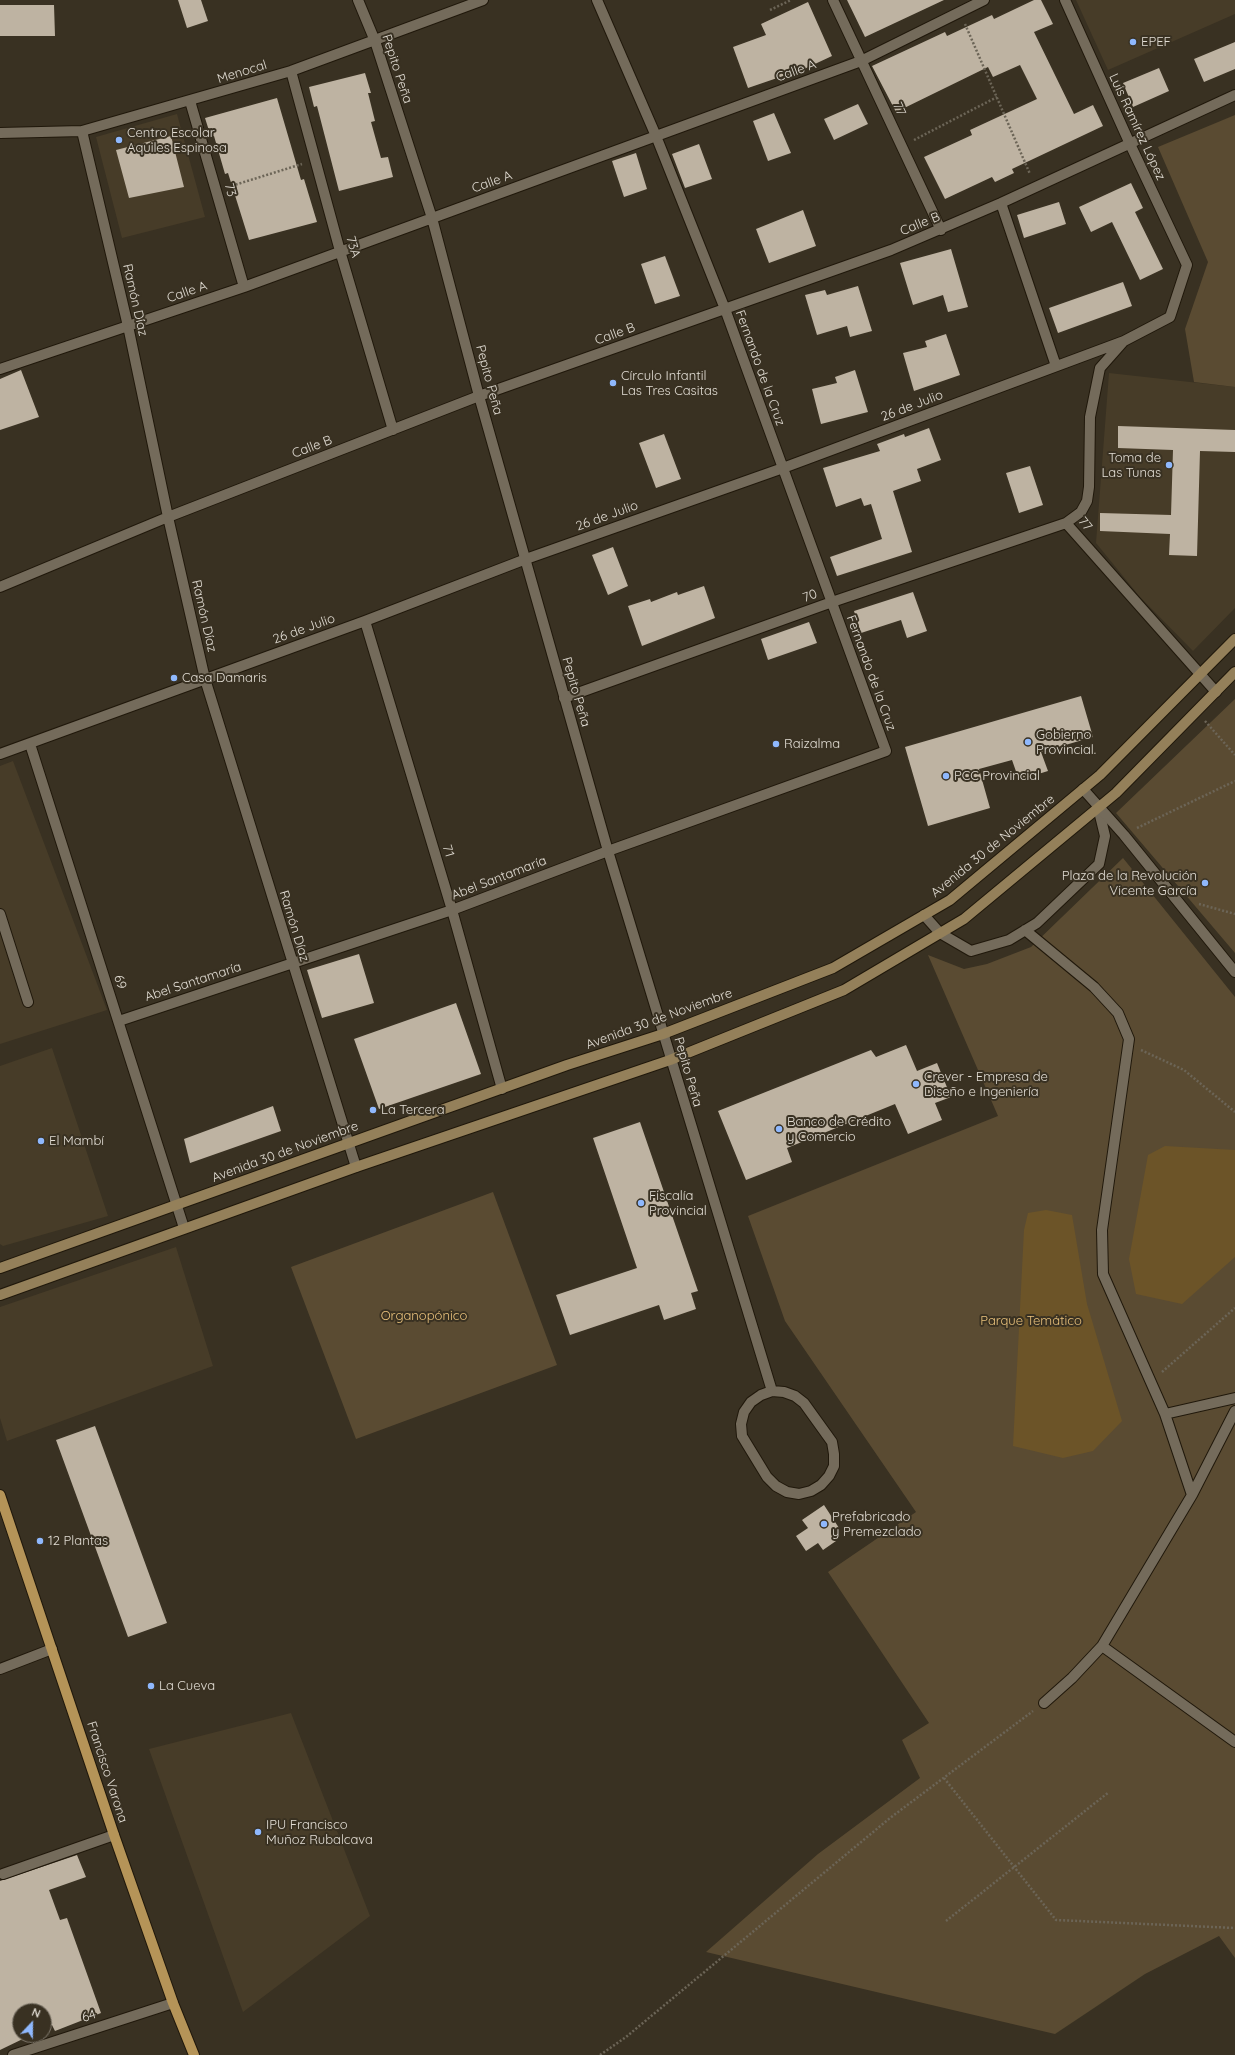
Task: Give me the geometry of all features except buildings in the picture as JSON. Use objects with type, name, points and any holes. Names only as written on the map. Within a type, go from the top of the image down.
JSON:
[{"type":"main road","name":"Avenida 30 de Noviembre","points":[[0,1268],[348,1143],[663,1034],[833,968],[950,900],[1100,775],[1201,675],[1235,639]]},
{"type":"main road","points":[[0,1295],[356,1167],[670,1060],[844,990],[964,919],[1116,792],[1235,672]]},
{"type":"main road","name":"Francisco Varona","points":[[0,1495],[114,1835],[173,2003],[194,2055]]},
{"type":"street","name":"Pepito Peña","points":[[358,0],[375,41],[432,218],[479,396],[608,851],[670,1060],[772,1391]]},
{"type":"street","name":"Menocal","points":[[0,133],[82,131],[291,71],[483,0]]},
{"type":"street","name":"Fernando de la Cruz","points":[[597,0],[656,136],[724,309],[886,751]]},
{"type":"street","name":"77","points":[[833,0],[941,230]]},
{"type":"street","name":"Calle A","points":[[0,369],[244,286],[861,61],[984,0]]},
{"type":"street","name":"Luis Ramírez López","points":[[1065,0],[1187,265]]},
{"type":"street","name":"73A","points":[[291,71],[340,251],[393,430]]},
{"type":"street","name":"Calle B","points":[[0,588],[168,517],[479,396],[891,250],[941,230],[1001,203],[1235,95]]},
{"type":"street","name":"73","points":[[190,101],[244,286]]},
{"type":"street","name":"Ramón Díaz","points":[[82,131],[128,326],[168,517],[205,679],[356,1167]]},
{"type":"street","points":[[1001,203],[1056,366]]},
{"type":"street","name":"26 de Julio","points":[[0,754],[365,621],[526,559],[783,468],[1124,341],[1170,317],[1187,265]]},
{"type":"street","name":"77","points":[[1124,341],[1100,368],[1090,417],[1089,487],[1087,501],[1081,512],[1066,523],[1216,692]]},
{"type":"street","name":"70","points":[[564,698],[832,602],[1066,523]]},
{"type":"street","name":"71","points":[[365,621],[452,910],[502,1089]]},
{"type":"street","name":"69","points":[[30,744],[184,1228]]},
{"type":"street","name":"Abel Santamaría","points":[[119,1021],[452,910],[608,851],[886,751]]},
{"type":"street","points":[[1083,789],[1176,897],[1235,972]]},
{"type":"street","points":[[924,915],[940,933],[971,951],[1009,940],[1037,922],[1099,864],[1104,836],[1098,807]]},
{"type":"street","points":[[0,914],[28,1002]]},
{"type":"street","points":[[1024,930],[1094,987],[1118,1013],[1129,1039],[1102,1230],[1103,1274],[1165,1414],[1192,1495]]},
{"type":"street","points":[[772,1391],[784,1392],[795,1396],[804,1403],[832,1442],[834,1466],[822,1485],[811,1491],[799,1494],[787,1492],[776,1486],[767,1477],[742,1436],[741,1424],[744,1412],[751,1402],[761,1395],[772,1391]]},
{"type":"street","points":[[1165,1414],[1235,1398]]},
{"type":"street","points":[[1044,1703],[1072,1678],[1102,1646],[1192,1495],[1235,1411]]},
{"type":"street","points":[[1102,1646],[1235,1742]]},
{"type":"street","points":[[0,1669],[52,1649]]},
{"type":"street","points":[[3,1874],[114,1835]]},
{"type":"street","name":"64","points":[[13,2055],[173,2003]]},
{"type":"path","points":[[770,10],[791,0]]},
{"type":"path","points":[[959,12],[1036,187]]},
{"type":"path","points":[[902,146],[996,97]]},
{"type":"path","points":[[216,191],[315,160]]},
{"type":"path","points":[[1197,711],[1235,755]]},
{"type":"path","points":[[1124,835],[1235,781]]},
{"type":"path","points":[[1176,897],[1235,914]]},
{"type":"path","points":[[1128,1044],[1184,1070],[1235,1112]]},
{"type":"path","points":[[1151,1382],[1235,1308]]},
{"type":"path","points":[[600,2055],[626,2037],[890,1818],[1044,1703]]},
{"type":"path","points":[[944,1778],[1056,1920],[1235,1928]]},
{"type":"path","points":[[946,1921],[1109,1792]]},
{"type":"shaded area","name":"EPEF","points":[[1076,0],[1235,0],[1235,14],[1108,70]]},
{"type":"shaded area","points":[[177,114],[205,217],[122,238],[96,137]]},
{"type":"shaded area","name":"Toma de Las Tunas","points":[[1109,373],[1235,387],[1235,608],[1193,651],[1140,597],[1096,543]]},
{"type":"shaded area","points":[[13,761],[107,1010],[0,1044],[0,766]]},
{"type":"shaded area","name":"El Mambí","points":[[52,1048],[108,1216],[3,1246],[0,1244],[0,1066]]},
{"type":"shaded area","points":[[1165,1146],[1235,1150],[1235,1257],[1182,1304],[1136,1294],[1129,1259],[1148,1155]]},
{"type":"shaded area","points":[[1046,1210],[1072,1215],[1087,1304],[1122,1421],[1093,1451],[1063,1458],[1013,1446],[1024,1230],[1028,1213]]},
{"type":"shaded area","points":[[176,1247],[213,1366],[7,1441],[0,1418],[0,1307]]},
{"type":"shaded area","name":"IPU Francisco Muñoz Rubalcava","points":[[291,1713],[370,1916],[243,2012],[149,1749]]},
{"type":"green space","points":[[1235,115],[1235,387],[1194,382],[1185,329],[1208,262],[1158,147]]},
{"type":"green space","name":"Plaza de la Revolución Vicente García","points":[[1235,699],[1235,953],[1116,813]]},
{"type":"green space","name":"Parque Temático","points":[[1123,858],[1235,997],[1235,1958],[1219,1936],[1145,1974],[1055,2034],[706,1952],[818,1854],[920,1778],[902,1740],[929,1723],[828,1572],[916,1512],[785,1321],[748,1216],[998,1116],[928,955],[964,969],[987,964],[1031,947]]},
{"type":"green space","name":"Organopónico","points":[[493,1192],[557,1365],[356,1439],[291,1267]]},
{"type":"place","name":"EPEF","points":[[1133,42]]},
{"type":"place","name":"Centro Escolar Aquiles Espinosa","points":[[119,140]]},
{"type":"place","name":"Círculo Infantil Las Tres Casitas","points":[[613,383]]},
{"type":"place","name":"Toma de Las Tunas","points":[[1169,465]]},
{"type":"place","name":"Casa Damaris","points":[[174,678]]},
{"type":"place","name":"Gobierno Provincial.","points":[[1028,742]]},
{"type":"place","name":"Raizalma","points":[[776,744]]},
{"type":"place","name":"PCC Provincial","points":[[946,776]]},
{"type":"place","name":"Plaza de la Revolución Vicente García","points":[[1205,883]]},
{"type":"place","name":"Crever - Empresa de Diseño e Ingeniería","points":[[916,1084]]},
{"type":"place","name":"La Tercera","points":[[373,1110]]},
{"type":"place","name":"Banco de Crédito y Comercio","points":[[779,1129]]},
{"type":"place","name":"El Mambí","points":[[41,1141]]},
{"type":"place","name":"Fiscalía Provincial","points":[[641,1203]]},
{"type":"place","name":"Prefabricado y Premezclado","points":[[824,1524]]},
{"type":"place","name":"12 Plantas","points":[[40,1541]]},
{"type":"place","name":"La Cueva","points":[[151,1686]]},
{"type":"place","name":"IPU Francisco Muñoz Rubalcava","points":[[258,1832]]}]
